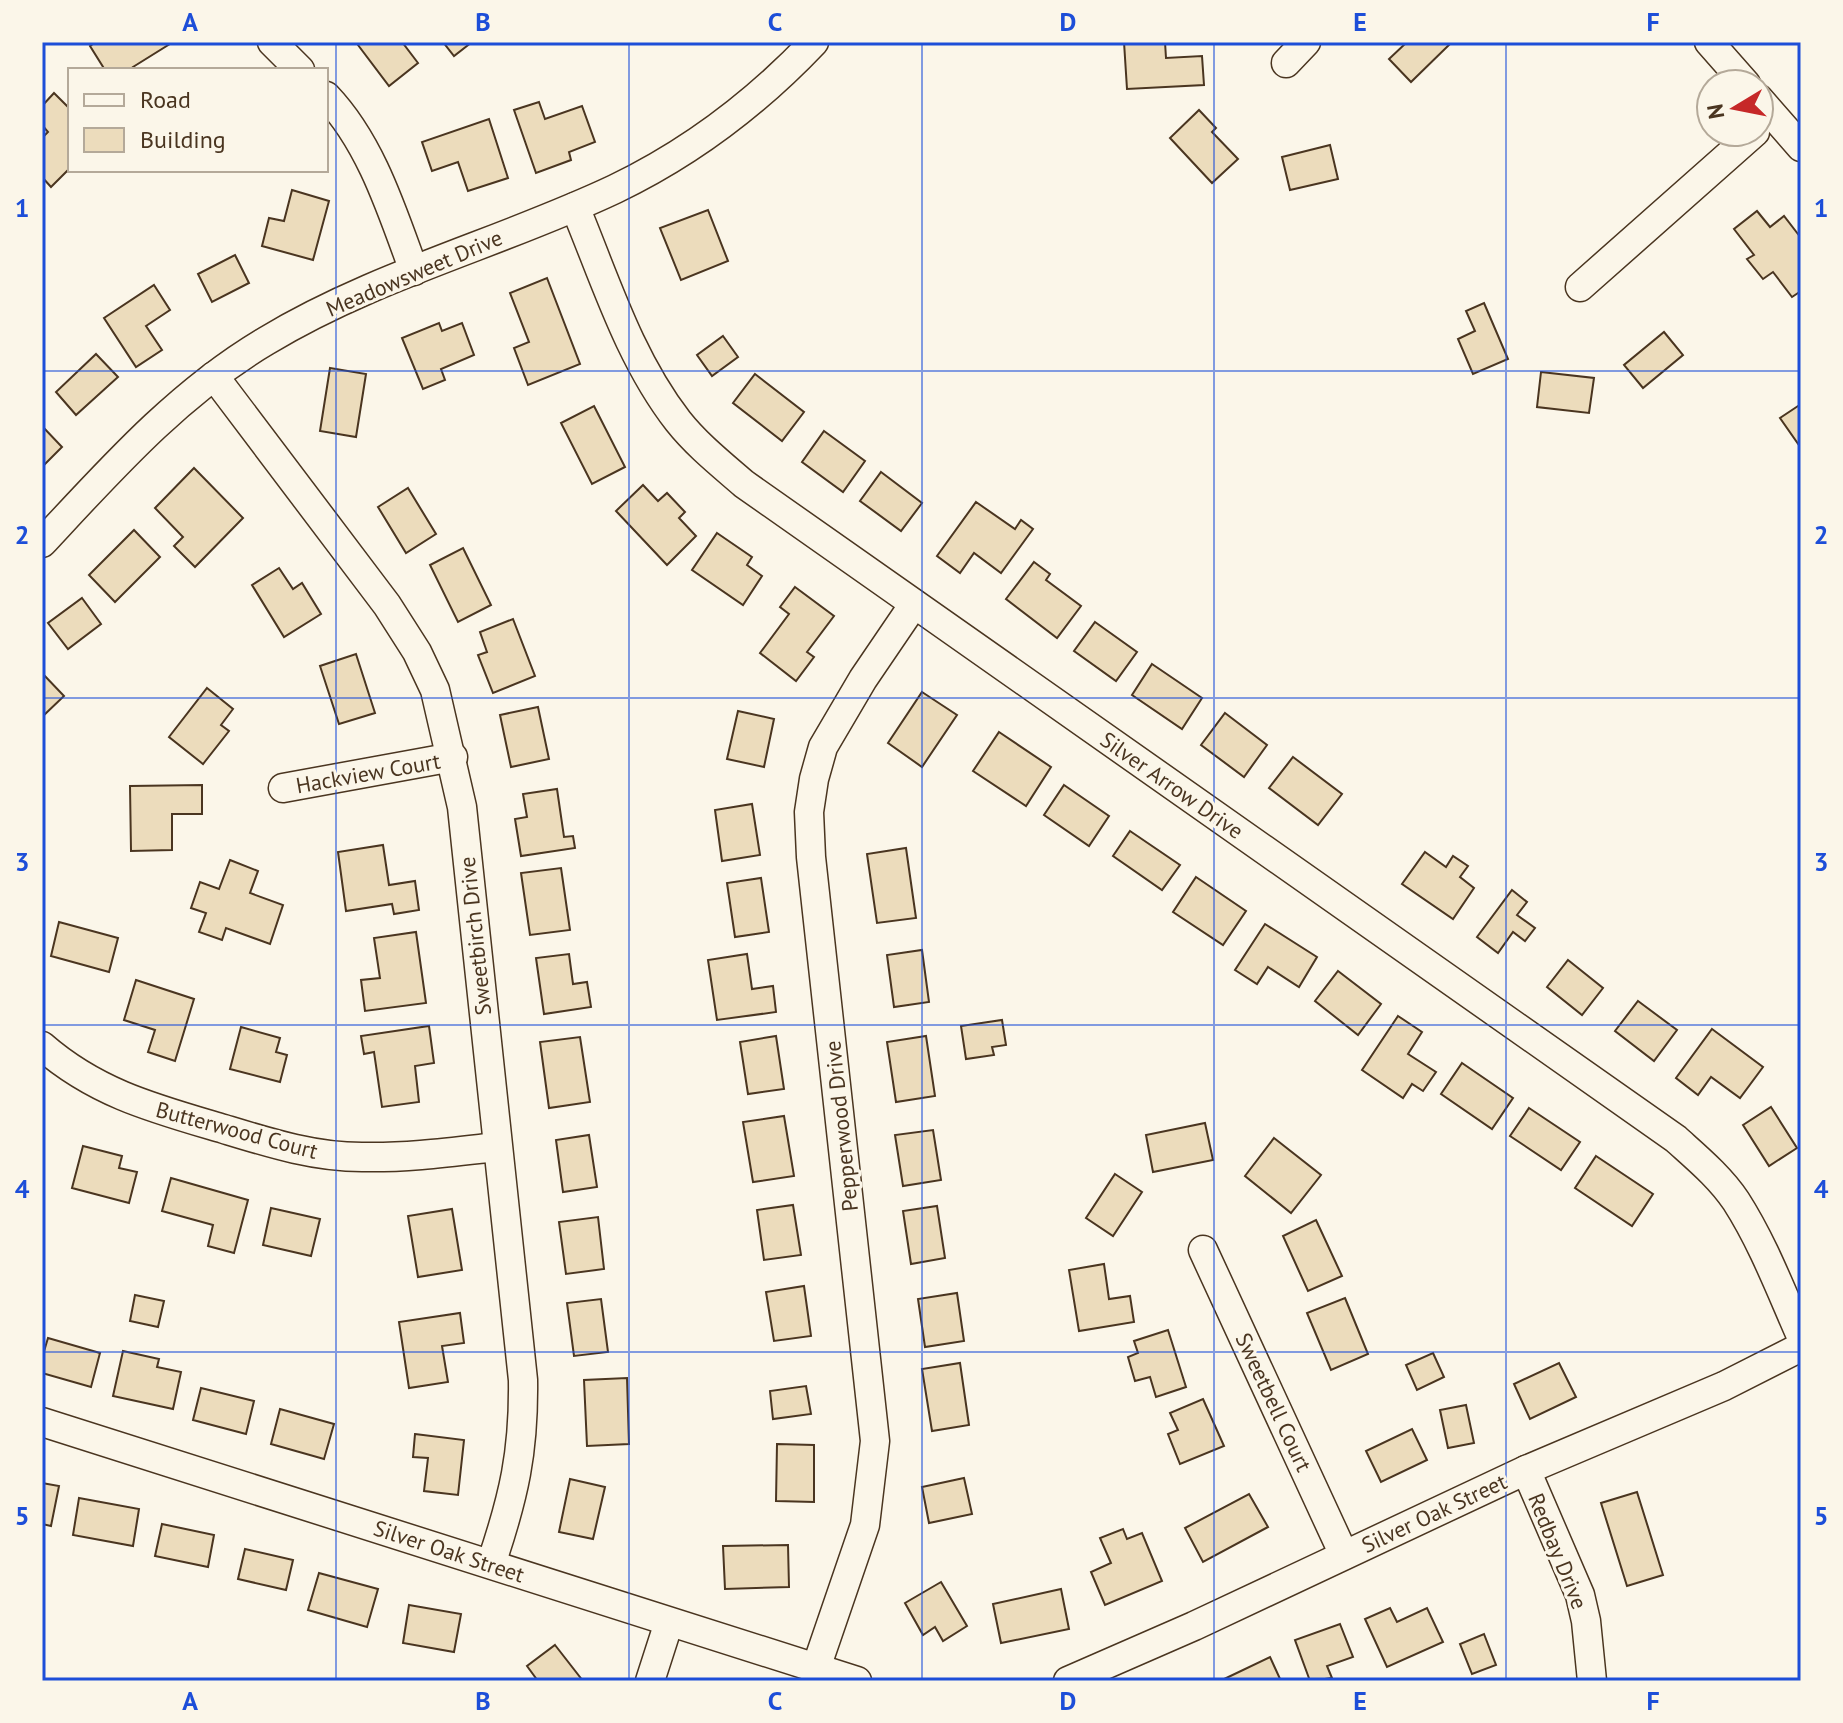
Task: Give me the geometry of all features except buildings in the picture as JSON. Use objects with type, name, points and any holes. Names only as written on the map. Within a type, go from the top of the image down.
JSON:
[{"type":"street","points":[[272,42],[298,68]]},
{"type":"street","name":"Meadowsweet Drive","points":[[42,543],[142,438],[214,376],[266,341],[340,303],[617,188],[705,137],[752,101],[814,42]]},
{"type":"street","points":[[1286,63],[1306,42]]},
{"type":"street","points":[[1709,42],[1732,68]]},
{"type":"street","points":[[328,98],[368,157],[414,271]]},
{"type":"street","points":[[1775,128],[1801,147]]},
{"type":"street","points":[[1580,287],[1731,148]]},
{"type":"street","name":"Silver Arrow Drive","points":[[575,207],[633,347],[655,388],[679,422],[707,452],[744,484],[1676,1139],[1712,1172],[1735,1200],[1759,1243],[1801,1336]]},
{"type":"street","name":"Sweetbirch Drive","points":[[214,376],[387,605],[417,652],[435,690],[453,757],[462,807],[523,1380],[524,1424],[515,1484],[491,1564]]},
{"type":"street","name":"Pepperwood Drive","points":[[816,1668],[865,1525],[875,1441],[811,857],[809,812],[823,747],[863,679],[914,604]]},
{"type":"street","name":"Hackview Court","points":[[283,788],[453,757]]},
{"type":"street","name":"Butterwood Court","points":[[42,1046],[61,1063],[104,1089],[139,1104],[301,1152],[408,1157],[497,1147]]},
{"type":"street","name":"Sweetbell Court","points":[[1203,1250],[1344,1555]]},
{"type":"street","name":"Silver Oak Street","points":[[1068,1681],[1194,1626],[1526,1470],[1724,1386],[1801,1347]]},
{"type":"street","name":"Silver Oak Street","points":[[42,1422],[857,1681]]},
{"type":"street","name":"Redbay Drive","points":[[1526,1470],[1580,1595],[1592,1681]]},
{"type":"street","points":[[650,1681],[669,1622]]}]
